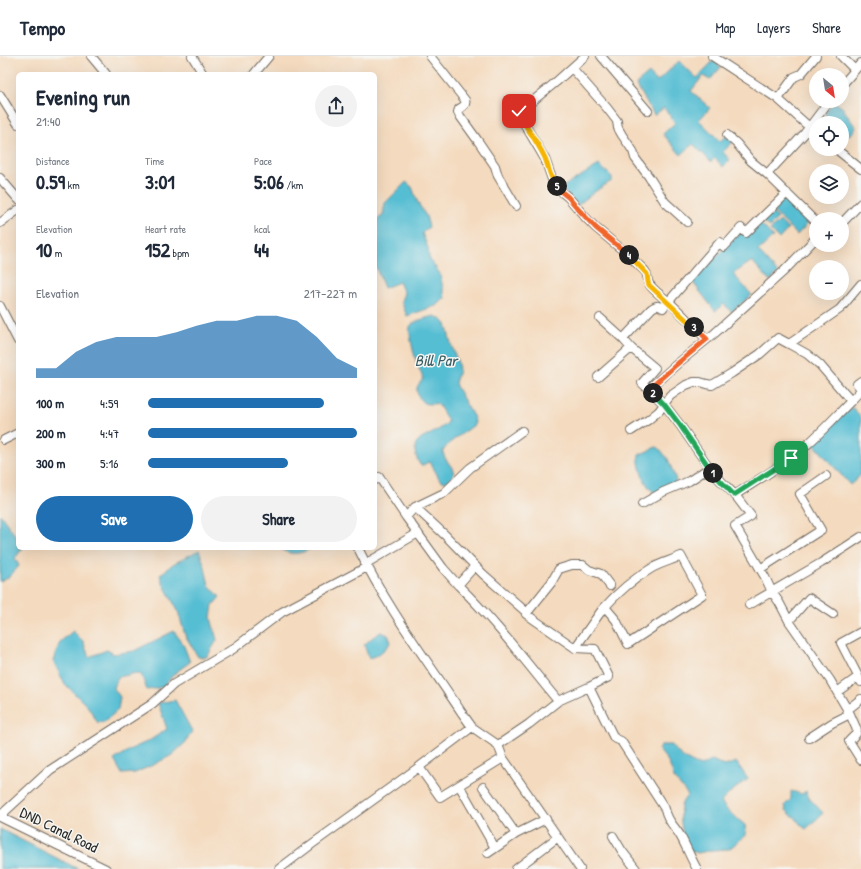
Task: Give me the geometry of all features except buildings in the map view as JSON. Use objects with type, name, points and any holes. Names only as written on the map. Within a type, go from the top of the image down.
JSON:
[{"type":"street","points":[[91,56],[104,72]]},
{"type":"street","points":[[192,56],[202,72]]},
{"type":"street","points":[[256,72],[269,56]]},
{"type":"street","points":[[430,56],[465,100],[465,105],[459,109],[458,112],[495,166],[498,176],[516,206]]},
{"type":"street","points":[[585,56],[518,113],[545,159],[553,182],[591,223],[646,271],[649,285],[707,339]]},
{"type":"street","points":[[601,56],[648,111]]},
{"type":"street","points":[[712,56],[778,99],[809,126],[767,174]]},
{"type":"street","points":[[778,99],[788,84],[801,74],[816,56]]},
{"type":"street","points":[[840,56],[855,70]]},
{"type":"street","points":[[849,77],[861,63]]},
{"type":"street","points":[[572,68],[617,121],[618,128],[633,151],[635,158],[665,202],[687,222]]},
{"type":"street","points":[[0,95],[16,121]]},
{"type":"street","points":[[817,116],[823,108]]},
{"type":"street","points":[[726,135],[809,215]]},
{"type":"street","points":[[845,156],[861,169]]},
{"type":"street","points":[[0,178],[16,198]]},
{"type":"street","points":[[623,340],[655,306],[663,308],[720,242],[724,247],[741,228],[746,234],[787,193]]},
{"type":"street","points":[[849,216],[861,203]]},
{"type":"street","points":[[0,223],[16,211]]},
{"type":"street","points":[[649,389],[784,271],[809,245]]},
{"type":"street","points":[[789,344],[840,309],[861,284]]},
{"type":"street","points":[[0,306],[16,337]]},
{"type":"street","points":[[600,318],[631,348],[655,368],[642,383],[664,404],[709,468],[751,516],[735,526],[789,621],[819,664],[849,712],[857,730],[856,734],[849,741],[861,760]]},
{"type":"street","points":[[631,431],[648,420],[659,410],[670,396],[694,382],[712,385],[760,354],[778,338],[807,354],[820,365],[851,401]]},
{"type":"street","points":[[598,377],[631,348]]},
{"type":"street","points":[[734,495],[791,458],[851,401],[861,389],[857,384],[861,381]]},
{"type":"street","points":[[406,517],[416,507],[444,493],[470,468],[522,431]]},
{"type":"street","points":[[4,440],[16,434]]},
{"type":"street","points":[[642,504],[664,492],[689,482],[709,468]]},
{"type":"street","points":[[760,569],[821,530],[800,494],[826,476]]},
{"type":"street","points":[[377,478],[379,477],[443,568],[499,628],[558,701]]},
{"type":"street","points":[[416,507],[475,566],[525,611],[526,614],[574,648],[595,649],[609,677],[558,701],[529,724],[498,745]]},
{"type":"street","points":[[0,816],[50,770],[152,704],[174,684],[233,649],[282,612],[366,565],[418,533]]},
{"type":"street","points":[[749,605],[821,563],[861,537]]},
{"type":"street","points":[[359,550],[366,565],[394,612],[462,713],[472,727],[498,745],[503,758],[580,869]]},
{"type":"street","points":[[574,648],[605,607],[613,597],[630,582],[653,567],[681,556],[702,595],[628,644],[616,620],[605,607]]},
{"type":"street","points":[[526,614],[551,583],[559,569],[572,565],[583,565],[589,570],[601,574],[610,586]]},
{"type":"street","points":[[458,585],[475,566]]},
{"type":"street","points":[[789,621],[809,598],[833,614]]},
{"type":"street","points":[[837,692],[860,680],[841,643],[861,632]]},
{"type":"street","points":[[589,687],[614,738],[621,742],[665,809],[667,818],[681,836],[697,869]]},
{"type":"street","points":[[809,738],[849,712],[861,699]]},
{"type":"street","points":[[279,869],[419,768],[472,727]]},
{"type":"street","points":[[419,768],[440,796],[503,758]]},
{"type":"street","points":[[459,785],[492,851],[516,834],[546,819]]},
{"type":"street","points":[[483,787],[516,834]]},
{"type":"street","name":"DND Canal Road","points":[[0,816],[106,869]]},
{"type":"street","points":[[613,836],[636,869]]},
{"type":"street","points":[[516,869],[558,837]]},
{"type":"water","points":[[679,61],[697,78],[713,61],[721,67],[710,80],[703,76],[691,91],[710,108],[699,120],[720,141],[726,136],[733,142],[723,152],[730,160],[723,167],[715,158],[711,162],[693,144],[681,155],[663,134],[675,123],[664,108],[654,115],[636,84],[649,73],[657,82]]},
{"type":"water","points":[[829,108],[843,108],[848,116],[826,116]]},
{"type":"water","points":[[849,118],[856,127],[849,135]]},
{"type":"water","points":[[599,165],[612,177],[612,181],[578,205],[561,188]]},
{"type":"water","points":[[406,182],[412,187],[418,203],[426,216],[429,227],[422,233],[428,248],[429,258],[440,274],[445,298],[438,305],[407,316],[401,301],[404,293],[399,282],[384,288],[377,270],[377,220],[383,215],[385,203]]},
{"type":"water","points":[[786,197],[809,220],[809,222],[797,235],[772,210]]},
{"type":"water","points":[[771,212],[778,218],[769,227],[762,221]]},
{"type":"water","points":[[780,221],[788,229],[779,239],[770,230]]},
{"type":"water","points":[[760,223],[773,237],[758,251],[778,273],[770,281],[752,261],[733,274],[752,295],[731,312],[724,304],[715,311],[691,280],[741,231]]},
{"type":"water","name":"Bill Par","points":[[435,316],[446,324],[458,363],[459,370],[455,383],[475,422],[474,425],[453,440],[443,451],[446,460],[452,467],[453,471],[451,478],[446,482],[440,480],[430,462],[420,465],[415,451],[415,446],[417,443],[448,422],[438,404],[424,403],[417,392],[417,388],[423,379],[412,345],[410,327],[414,323]]},
{"type":"water","points":[[852,407],[861,417],[861,475],[850,485],[812,442]]},
{"type":"water","points":[[656,447],[659,448],[668,459],[676,480],[675,483],[656,493],[652,491],[643,477],[639,465],[639,455]]},
{"type":"water","points":[[0,514],[16,536],[16,550],[21,550],[15,558],[19,566],[9,577],[0,582]]},
{"type":"water","points":[[199,550],[209,585],[220,597],[213,605],[211,618],[217,640],[207,657],[198,657],[185,635],[178,611],[160,575],[173,564]]},
{"type":"water","points":[[282,550],[308,550],[300,553]]},
{"type":"water","points":[[73,631],[83,641],[89,657],[107,650],[114,654],[134,651],[174,631],[184,646],[190,662],[175,673],[163,687],[147,690],[141,674],[136,673],[119,677],[113,687],[120,697],[118,710],[104,722],[98,723],[88,707],[65,684],[53,661],[60,642]]},
{"type":"water","points":[[381,632],[388,635],[391,642],[382,652],[369,658],[364,645]]},
{"type":"water","points":[[175,700],[192,731],[186,742],[172,755],[155,764],[135,773],[122,774],[114,760],[131,749],[149,741],[167,729],[158,703]]},
{"type":"water","points":[[662,745],[671,745],[684,758],[701,766],[712,760],[725,766],[736,762],[748,779],[732,791],[721,802],[728,811],[745,825],[746,835],[729,849],[698,853],[688,850],[682,828],[681,806],[688,795],[673,777],[667,760],[658,749]]},
{"type":"water","points":[[791,791],[802,794],[806,791],[809,798],[823,813],[806,829],[786,810],[785,805],[791,799]]},
{"type":"water","points":[[0,829],[78,869],[0,869]]},
{"type":"route","points":[[519,111],[519,116],[545,159],[553,182],[596,228],[646,271],[649,285],[707,339],[649,389],[664,404],[680,425],[713,473],[734,495],[791,458]]}]
